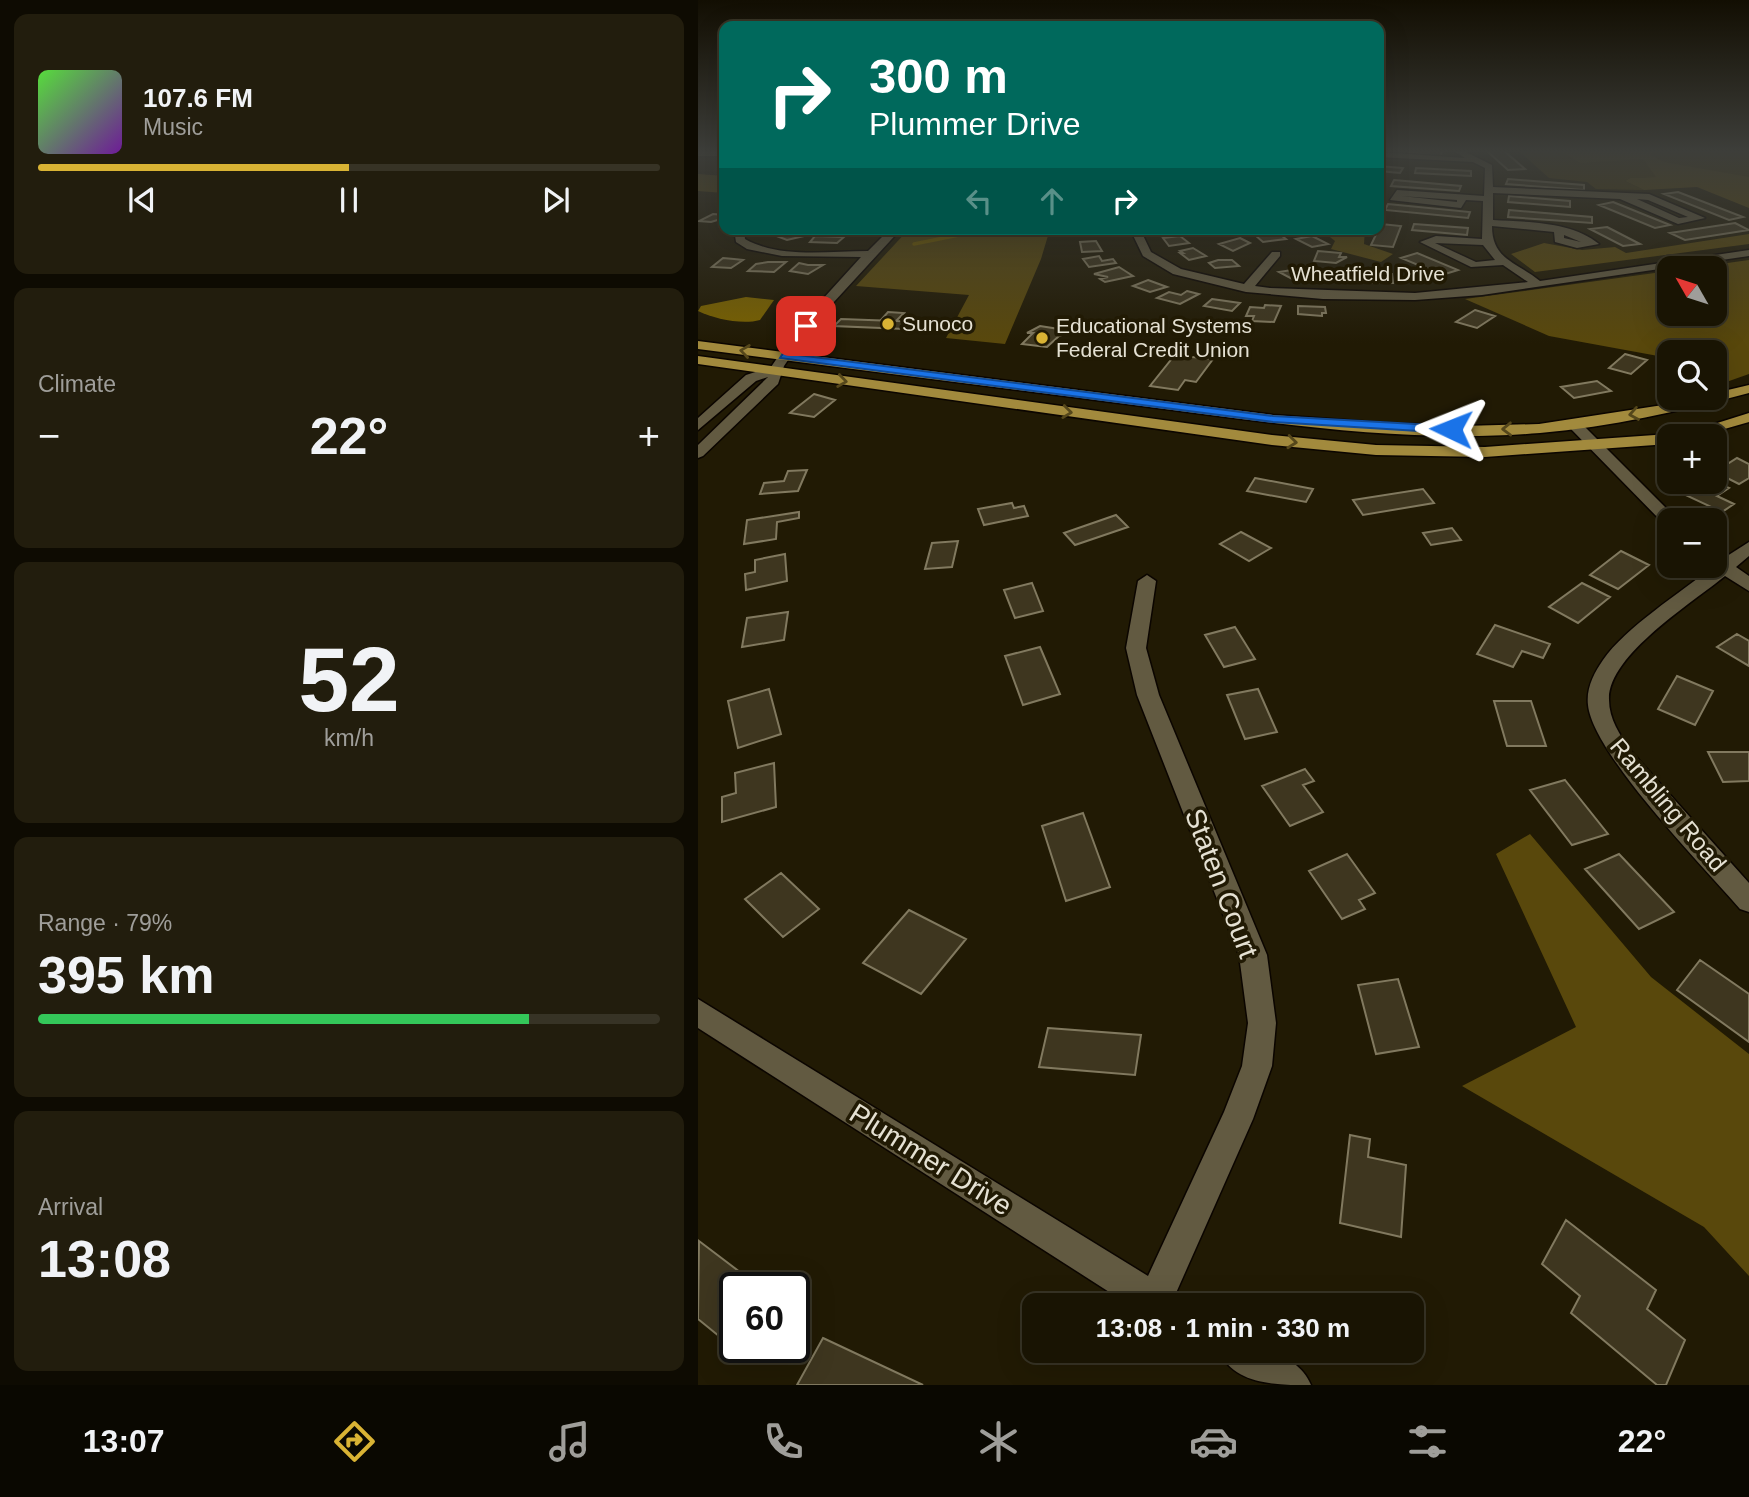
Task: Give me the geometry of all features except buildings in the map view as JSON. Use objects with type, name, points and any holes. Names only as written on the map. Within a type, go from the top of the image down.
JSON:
[{"type":"main road","points":[[698,345],[1284,420],[1451,429],[1575,425],[1692,404],[1749,389]]},
{"type":"main road","points":[[698,360],[953,397],[1343,447],[1485,452],[1657,440]]},
{"type":"main road","points":[[1727,424],[1749,418]]},
{"type":"street","points":[[1489,215],[1487,242],[1492,253],[1535,282]]},
{"type":"street","points":[[1663,215],[1677,221],[1700,218],[1693,215]]},
{"type":"street","points":[[1488,223],[1551,227],[1559,231]]},
{"type":"street","points":[[740,235],[744,244],[772,251],[869,254]]},
{"type":"street","points":[[698,453],[773,382],[774,370],[784,356],[869,254],[890,235]]},
{"type":"street","name":"Wheatfield Drive","points":[[1136,235],[1136,242],[1158,264],[1204,281],[1285,293],[1419,296],[1749,253]]},
{"type":"street","points":[[1487,242],[1436,239],[1425,242],[1476,265],[1504,262]]},
{"type":"street","points":[[1246,289],[1276,254]]},
{"type":"street","points":[[698,426],[750,378],[774,370]]},
{"type":"street","points":[[1575,425],[1658,508]]},
{"type":"street","name":"Rambling Road","points":[[1727,558],[1749,547]]},
{"type":"street","points":[[1727,569],[1749,585]]},
{"type":"street","name":"Rambling Road","points":[[1701,578],[1620,651],[1603,671],[1597,700],[1605,729],[1622,756],[1740,876],[1749,901]]},
{"type":"street","name":"Staten Court","points":[[1147,581],[1136,648],[1148,695],[1253,955],[1262,1023],[1257,1066],[1163,1293]]},
{"type":"street","name":"Plummer Drive","points":[[698,1012],[1143,1293]]},
{"type":"street","points":[[1257,1363],[1292,1385]]},
{"type":"shaded area","points":[[1749,234],[1749,244],[1535,272],[1511,254],[1544,243],[1582,250],[1615,247],[1626,253]]},
{"type":"shaded area","points":[[903,235],[1048,235],[1041,259],[1005,344],[946,338],[969,295],[856,286]]},
{"type":"shaded area","points":[[1328,235],[1365,235],[1364,244],[1393,254],[1381,262],[1331,249],[1335,241]]},
{"type":"shaded area","points":[[1749,260],[1749,374],[1727,382],[1727,340],[1657,340],[1657,356],[1549,336],[1465,299],[1657,273],[1657,326],[1727,326],[1727,263]]},
{"type":"shaded area","points":[[746,297],[774,300],[760,320],[729,320],[698,311],[701,306]]},
{"type":"shaded area","points":[[1530,834],[1651,977],[1749,1054],[1749,1276],[1704,1227],[1462,1086],[1576,1027],[1496,854]]},
{"type":"waterway","points":[[914,244],[959,235]]},
{"type":"place","name":"Sunoco","points":[[888,324]]},
{"type":"place","name":"Educational Systems Federal Credit Union","points":[[1042,338]]},
{"type":"route","points":[[806,326],[784,356],[1273,419],[1451,429]]}]
